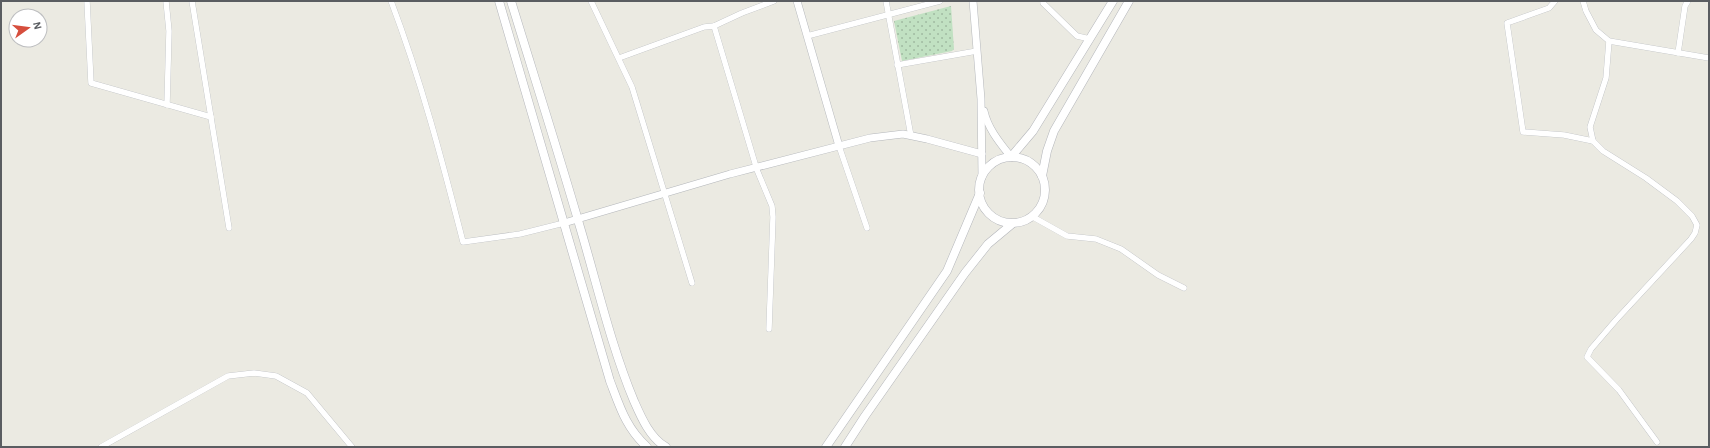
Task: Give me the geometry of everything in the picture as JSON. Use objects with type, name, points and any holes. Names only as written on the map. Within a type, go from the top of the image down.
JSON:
[{"type":"main road","points":[[499,1],[613,388],[623,417],[636,437],[647,447]]},
{"type":"main road","points":[[511,1],[622,370],[634,402],[647,427],[666,447]]},
{"type":"main road","points":[[1011,158],[1034,131],[1113,1]]},
{"type":"main road","points":[[1042,176],[1047,151],[1054,131],[1129,1]]},
{"type":"main road","points":[[826,447],[947,272],[980,193],[982,177],[988,168],[996,161],[1011,158],[1027,160],[1036,166],[1042,176],[1045,187],[1045,198],[1033,217],[1023,222],[1012,224],[1001,222],[991,216],[984,208],[980,193]]},
{"type":"main road","points":[[845,447],[965,273],[988,244],[1012,224]]},
{"type":"street","points":[[87,1],[90,83],[211,117]]},
{"type":"street","points":[[166,1],[169,31],[167,105]]},
{"type":"street","points":[[192,1],[229,228]]},
{"type":"street","points":[[391,1],[411,53],[442,160],[463,242],[520,234],[578,220],[757,167],[870,138],[903,134],[982,154]]},
{"type":"street","points":[[591,1],[632,87],[692,283]]},
{"type":"street","points":[[619,58],[704,27],[714,26],[774,1]]},
{"type":"street","points":[[797,1],[839,146],[867,228]]},
{"type":"street","points":[[886,1],[911,136]]},
{"type":"street","points":[[807,36],[940,1]]},
{"type":"street","points":[[973,1],[981,99],[982,177]]},
{"type":"street","points":[[1042,1],[1077,36],[1090,39]]},
{"type":"street","points":[[1555,1],[1549,8],[1507,23],[1523,132],[1564,136],[1593,141],[1603,150],[1646,178],[1677,201],[1692,216],[1697,225],[1695,233],[1691,239],[1616,320],[1591,349],[1587,357],[1619,390],[1658,442]]},
{"type":"street","points":[[1583,1],[1586,11],[1596,30],[1609,41],[1709,58]]},
{"type":"street","points":[[1678,53],[1685,6],[1688,1]]},
{"type":"street","points":[[714,26],[757,167],[772,206],[773,217],[769,329]]},
{"type":"street","points":[[1593,141],[1590,127],[1606,78],[1609,41]]},
{"type":"street","points":[[897,65],[976,51]]},
{"type":"street","points":[[981,99],[986,120],[1011,158]]},
{"type":"street","points":[[1033,217],[1067,236],[1096,239],[1121,249],[1158,275],[1184,288]]},
{"type":"street","points":[[101,447],[221,379],[228,376],[254,373],[276,376],[307,393],[352,447]]},
{"type":"green space","points":[[951,6],[954,49],[952,51],[902,61],[894,21]]}]
